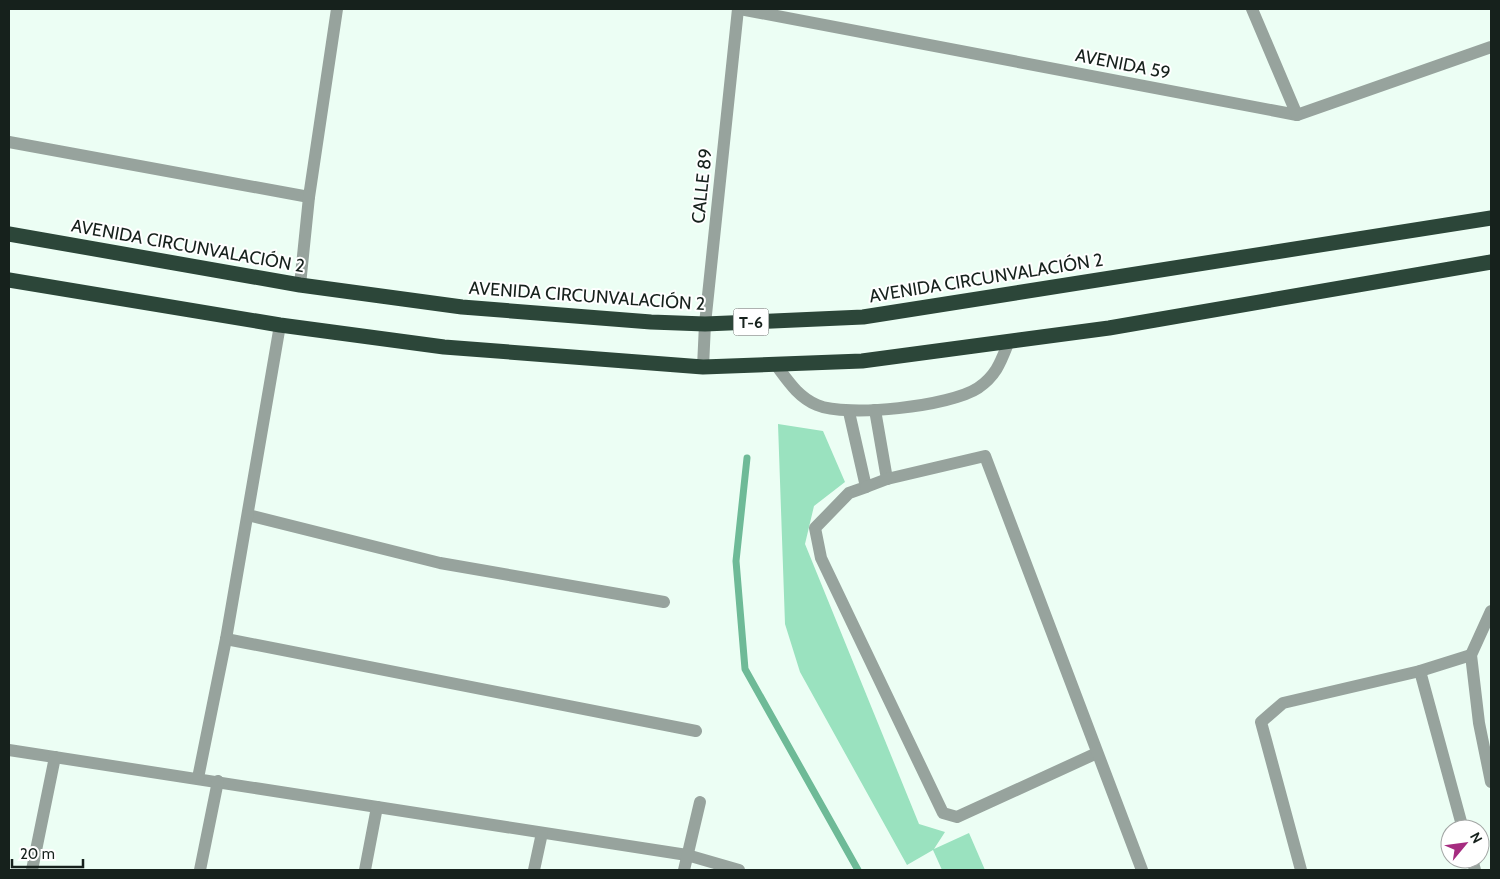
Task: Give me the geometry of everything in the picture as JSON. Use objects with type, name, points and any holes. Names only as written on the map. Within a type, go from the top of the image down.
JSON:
[{"type":"highway","name":"AVENIDA CIRCUNVALACIÓN 2","points":[[9,234],[300,284],[462,307],[651,322],[704,324],[862,316],[1491,218]]},
{"type":"highway","points":[[9,280],[280,324],[444,347],[703,367],[843,364],[1109,328],[1491,262]]},
{"type":"street","points":[[300,284],[309,197],[337,9]]},
{"type":"street","name":"AVENIDA 59","points":[[739,9],[1297,115]]},
{"type":"street","name":"CALLE 89","points":[[703,367],[704,324],[739,9]]},
{"type":"street","points":[[1252,9],[1297,115],[1491,47]]},
{"type":"street","points":[[9,142],[309,197]]},
{"type":"street","points":[[198,778],[226,639],[280,324]]},
{"type":"street","points":[[776,365],[803,397],[830,410],[849,412],[875,410],[936,401],[977,389],[995,374],[1009,341]]},
{"type":"street","points":[[875,410],[887,479]]},
{"type":"street","points":[[849,412],[866,487]]},
{"type":"street","points":[[1097,753],[957,817],[943,813],[821,558],[815,528],[849,493],[887,479],[985,456],[1142,870]]},
{"type":"street","points":[[248,515],[440,563],[664,602]]},
{"type":"street","points":[[1491,611],[1471,655],[1479,722],[1491,782]]},
{"type":"street","points":[[226,639],[696,731]]},
{"type":"street","points":[[1301,870],[1261,722],[1283,703],[1420,671],[1471,655]]},
{"type":"street","points":[[1420,671],[1461,819]]},
{"type":"street","points":[[9,750],[687,855],[740,870]]},
{"type":"street","points":[[32,870],[55,757]]},
{"type":"street","points":[[200,870],[218,781]]},
{"type":"street","points":[[684,870],[700,802]]},
{"type":"street","points":[[365,870],[377,807]]},
{"type":"street","points":[[534,870],[542,833]]},
{"type":"green space","points":[[778,424],[823,431],[845,482],[814,506],[805,544],[919,824],[945,832],[934,849],[969,833],[985,870],[942,870],[933,850],[907,865],[800,672],[785,624]]},
{"type":"waterway","points":[[747,458],[736,561],[745,669],[858,870]]}]
